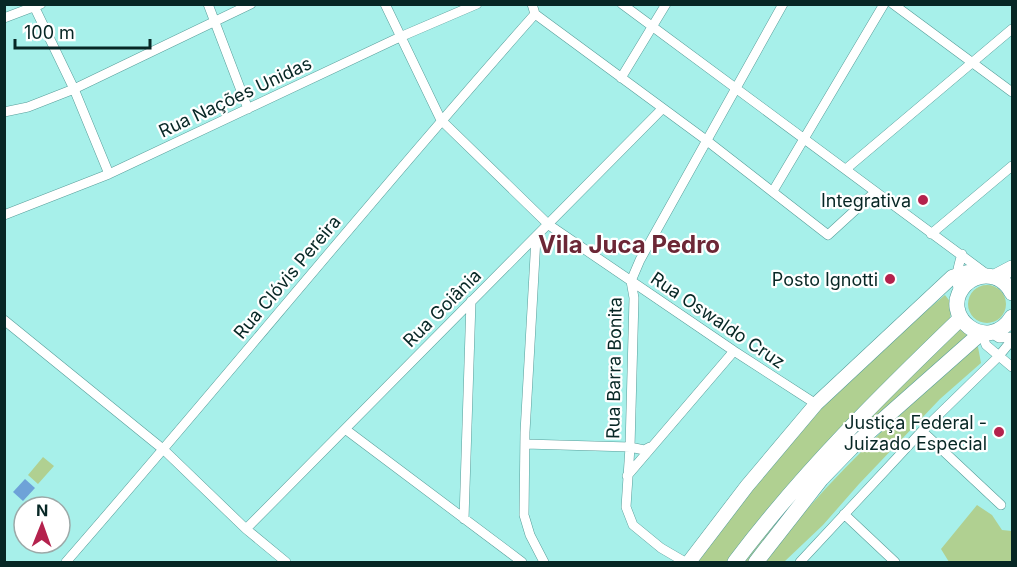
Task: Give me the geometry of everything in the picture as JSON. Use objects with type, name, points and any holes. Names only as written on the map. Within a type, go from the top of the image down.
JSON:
[{"type":"main road","points":[[985,333],[972,329],[961,318],[957,304],[960,294],[966,284],[972,280],[1012,268]]},
{"type":"main road","points":[[990,276],[1006,283],[1012,292]]},
{"type":"main road","points":[[756,562],[821,479],[851,448],[985,333],[1004,328],[1012,317]]},
{"type":"main road","points":[[735,562],[816,463],[961,318]]},
{"type":"street","points":[[208,4],[248,109]]},
{"type":"street","points":[[4,112],[28,107],[74,89],[251,4]]},
{"type":"street","name":"Rua Oswaldo Cruz","points":[[385,4],[441,120],[549,225],[816,404]]},
{"type":"street","name":"Rua Nações Unidas","points":[[4,215],[110,174],[400,37],[477,4]]},
{"type":"street","points":[[622,4],[990,276]]},
{"type":"street","points":[[621,78],[666,4]]},
{"type":"street","name":"Rua Barra Bonita","points":[[687,562],[661,548],[633,525],[626,507],[634,298],[631,281],[640,260],[783,4]]},
{"type":"street","points":[[773,191],[884,4]]},
{"type":"street","points":[[893,4],[1012,92]]},
{"type":"street","points":[[4,18],[36,6],[110,174]]},
{"type":"street","points":[[533,9],[828,235],[875,192]]},
{"type":"street","name":"Rua Clóvis Pereira","points":[[66,562],[164,450],[533,9]]},
{"type":"street","points":[[846,169],[1012,29]]},
{"type":"street","name":"Rua Goiânia","points":[[246,529],[662,109]]},
{"type":"street","points":[[931,234],[1012,166]]},
{"type":"street","points":[[536,238],[525,444],[524,515],[530,535],[544,562]]},
{"type":"street","points":[[960,294],[957,288],[957,274],[962,254]]},
{"type":"street","points":[[687,562],[816,404],[927,299],[957,274],[974,272],[990,276]]},
{"type":"street","points":[[464,519],[471,302]]},
{"type":"street","points":[[4,320],[164,450],[246,529],[286,562]]},
{"type":"street","points":[[1012,338],[999,338],[985,333],[986,345],[1012,367]]},
{"type":"street","points":[[800,562],[922,431],[998,357],[1012,338]]},
{"type":"street","points":[[627,476],[734,351]]},
{"type":"street","points":[[345,429],[522,562]]},
{"type":"street","points":[[922,431],[1001,505]]},
{"type":"street","points":[[525,444],[630,447],[644,450],[653,446]]},
{"type":"street","points":[[843,514],[895,562]]},
{"type":"green space","points":[[987,285],[1001,290],[1006,304],[1001,318],[987,323],[973,318],[968,304],[973,290]]},
{"type":"green space","points":[[945,295],[952,304],[950,319],[729,562],[696,562],[747,494],[815,415],[890,341]]},
{"type":"green space","points":[[960,327],[970,339],[905,393],[749,562],[743,562],[820,470]]},
{"type":"green space","points":[[975,346],[978,347],[981,363],[940,399],[823,525],[784,562],[764,562],[787,532],[864,449]]},
{"type":"green space","points":[[43,457],[54,466],[38,484],[28,475]]},
{"type":"green space","points":[[977,505],[992,515],[1002,530],[1012,531],[1012,562],[949,562],[941,549]]},
{"type":"water","points":[[25,479],[35,488],[29,495],[16,495],[13,492]]},
{"type":"place","name":"Integrativa","points":[[923,200]]},
{"type":"place","name":"Posto Ignotti","points":[[890,279]]},
{"type":"place","name":"Justiça Federal - Juizado Especial","points":[[999,432]]},
{"type":"district","name":"Vila Juca Pedro","points":[[629,244]]}]
